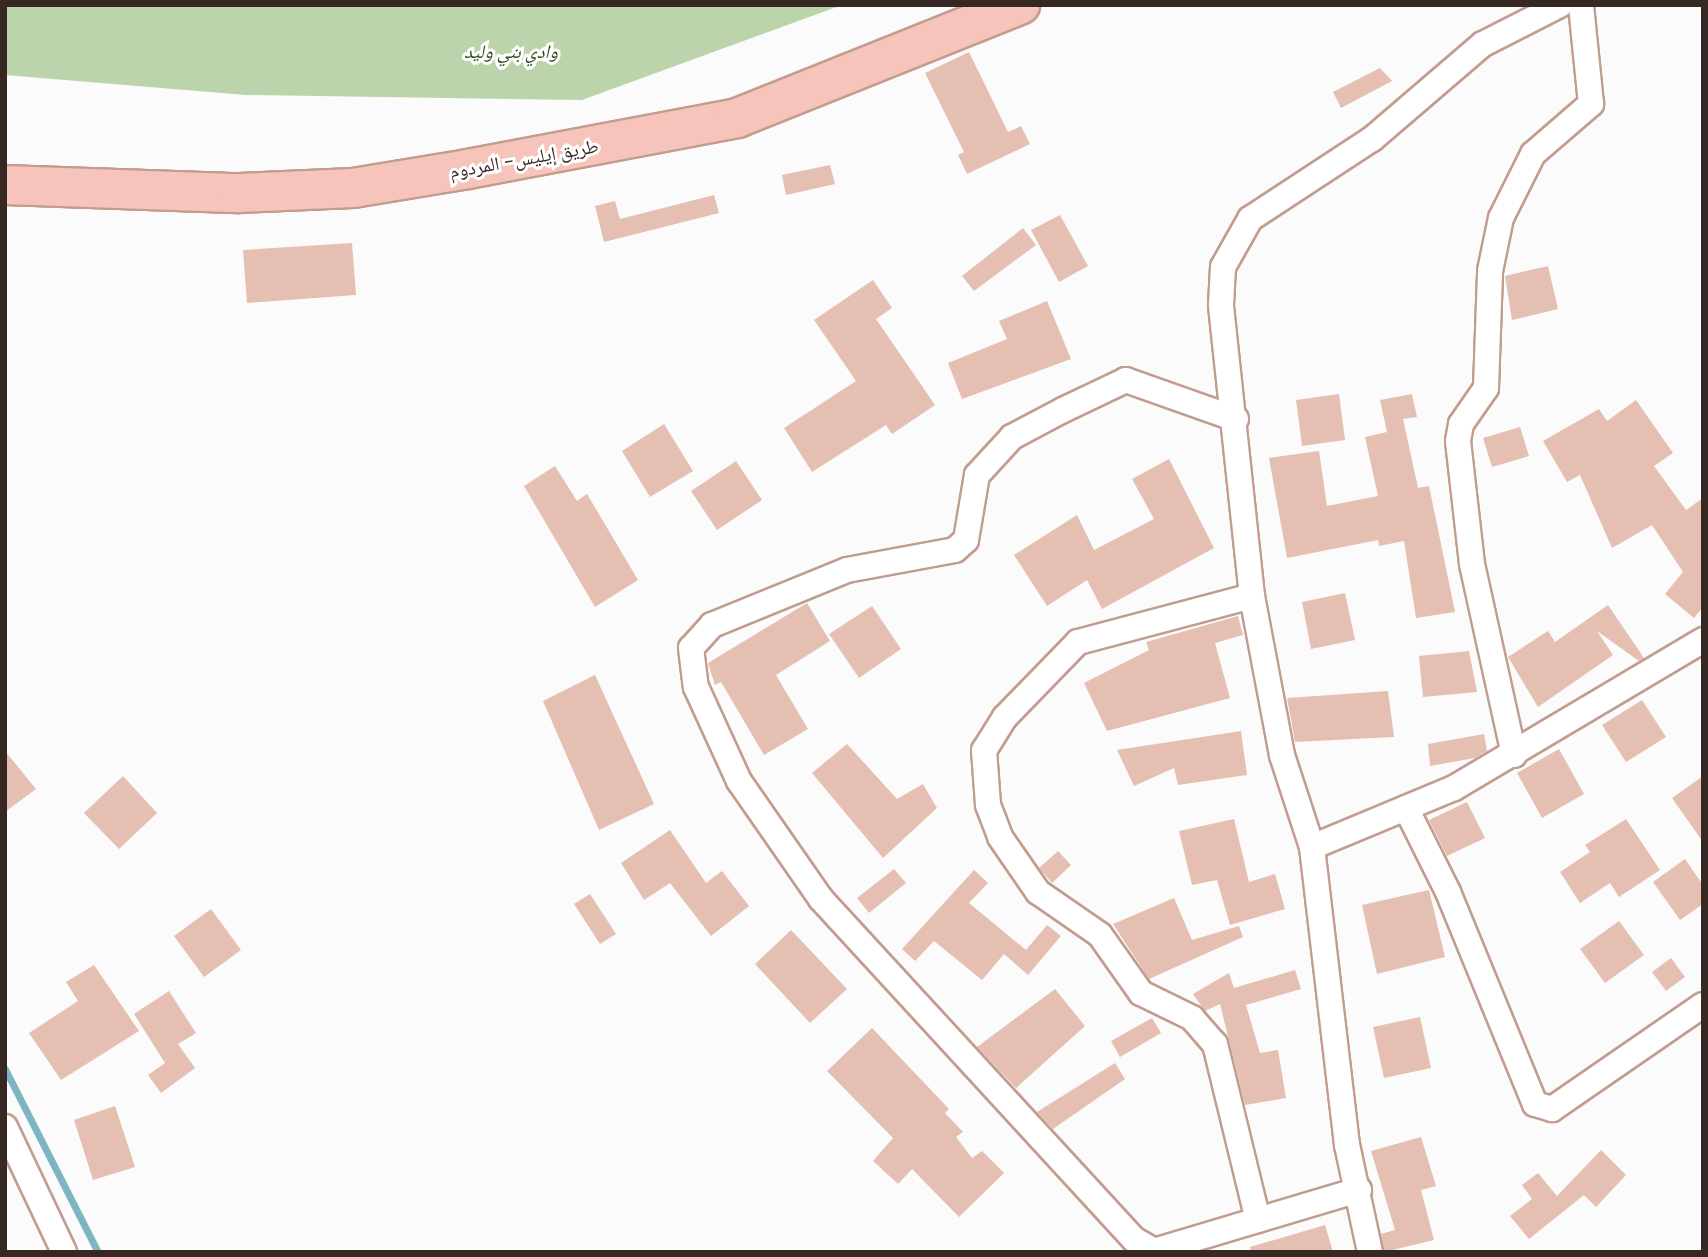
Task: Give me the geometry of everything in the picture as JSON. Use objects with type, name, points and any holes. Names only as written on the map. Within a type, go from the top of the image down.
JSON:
[{"type":"highway","name":"طريق إيليس- المردوم","points":[[5,185],[239,193],[353,188],[481,166],[737,118],[1020,5]]},
{"type":"street","points":[[1370,1252],[1348,1145],[1312,847],[1279,743],[1252,596],[1236,419],[1221,305],[1223,267],[1234,237],[1310,175],[1371,139],[1483,44],[1560,5]]},
{"type":"street","points":[[1514,755],[1472,564],[1458,441],[1461,424],[1486,387],[1490,271],[1501,218],[1533,154],[1591,104],[1581,5]]},
{"type":"street","points":[[1236,419],[1126,380],[1012,437],[977,475],[966,540],[955,550],[847,570],[712,625],[691,648],[696,687],[739,781],[821,899],[1117,1226],[1154,1251],[1359,1190]]},
{"type":"street","points":[[1252,596],[1079,642],[1005,717],[984,750],[988,805],[1000,837],[1038,892],[1100,936],[1140,993],[1192,1018],[1215,1044],[1258,1220]]},
{"type":"street","points":[[1312,847],[1406,808],[1514,755],[1703,640]]},
{"type":"street","points":[[1406,808],[1448,892],[1535,1104],[1552,1109],[1703,1005]]},
{"type":"street","points":[[5,1127],[64,1252]]},
{"type":"green space","name":"وادي بني وليد","points":[[5,5],[842,5],[582,100],[246,95],[5,75]]},
{"type":"building","points":[[969,52],[1008,132],[1021,126],[1030,144],[967,174],[958,155],[964,152],[925,73]]},
{"type":"building","points":[[1380,68],[1392,81],[1341,108],[1333,92]]},
{"type":"building","points":[[830,165],[835,184],[786,195],[782,175]]},
{"type":"building","points":[[714,195],[719,213],[604,242],[595,206],[615,201],[620,219]]},
{"type":"building","points":[[1060,215],[1088,266],[1059,282],[1031,230]]},
{"type":"building","points":[[1023,228],[1036,245],[974,291],[962,276]]},
{"type":"building","points":[[352,243],[356,295],[247,303],[243,250]]},
{"type":"building","points":[[1548,266],[1558,309],[1512,320],[1505,276]]},
{"type":"building","points":[[873,280],[892,308],[876,319],[935,405],[892,434],[886,425],[812,472],[784,428],[856,381],[814,320]]},
{"type":"building","points":[[1047,301],[1071,359],[962,399],[948,363],[1007,339],[999,321]]},
{"type":"building","points":[[1339,394],[1345,440],[1302,446],[1296,400]]},
{"type":"building","points":[[1412,394],[1417,417],[1403,419],[1418,488],[1429,486],[1455,612],[1416,618],[1404,541],[1379,546],[1378,540],[1287,558],[1269,458],[1319,451],[1327,506],[1378,496],[1365,437],[1387,432],[1380,400]]},
{"type":"building","points":[[1636,400],[1673,453],[1654,466],[1686,510],[1703,498],[1703,607],[1694,618],[1665,594],[1683,572],[1652,525],[1612,548],[1580,475],[1567,482],[1543,441],[1599,409],[1607,421]]},
{"type":"building","points":[[664,424],[693,471],[650,497],[622,451]]},
{"type":"building","points":[[1520,427],[1529,456],[1492,467],[1483,438]]},
{"type":"building","points":[[1169,459],[1214,548],[1102,609],[1087,580],[1047,606],[1014,555],[1077,515],[1094,550],[1154,519],[1132,479]]},
{"type":"building","points":[[736,461],[762,500],[717,530],[691,491]]},
{"type":"building","points":[[555,466],[577,501],[587,494],[638,580],[595,607],[524,486]]},
{"type":"building","points":[[1345,593],[1355,640],[1311,649],[1302,602]]},
{"type":"building","points":[[807,603],[830,641],[776,675],[808,729],[764,755],[721,682],[715,685],[708,663]]},
{"type":"building","points":[[1608,605],[1644,658],[1639,661],[1597,631],[1613,655],[1538,707],[1508,657],[1548,631],[1555,642]]},
{"type":"building","points":[[872,606],[901,649],[859,678],[829,634]]},
{"type":"building","points":[[1238,616],[1243,635],[1215,643],[1230,698],[1107,731],[1084,683],[1149,650],[1146,642]]},
{"type":"building","points":[[1469,651],[1477,692],[1423,697],[1419,656]]},
{"type":"building","points":[[595,675],[654,804],[599,830],[543,701]]},
{"type":"building","points":[[1388,691],[1394,737],[1295,742],[1287,698]]},
{"type":"building","points":[[1642,700],[1666,737],[1626,762],[1602,725]]},
{"type":"building","points":[[1241,731],[1247,775],[1178,785],[1174,768],[1134,786],[1117,750]]},
{"type":"building","points":[[1484,734],[1487,751],[1475,758],[1430,766],[1428,744]]},
{"type":"building","points":[[847,744],[897,799],[923,784],[937,808],[883,858],[812,773]]},
{"type":"building","points":[[1559,749],[1584,794],[1542,818],[1517,773]]},
{"type":"building","points":[[5,751],[36,789],[5,812]]},
{"type":"building","points":[[123,776],[157,813],[119,849],[84,813]]},
{"type":"building","points":[[1703,776],[1703,842],[1672,798]]},
{"type":"building","points":[[1467,802],[1485,838],[1447,856],[1429,820]]},
{"type":"building","points":[[1234,819],[1249,882],[1275,874],[1285,909],[1230,925],[1217,880],[1192,885],[1179,831]]},
{"type":"building","points":[[1626,819],[1660,870],[1619,897],[1610,883],[1580,903],[1560,872],[1590,852],[1585,845]]},
{"type":"building","points":[[670,830],[706,883],[722,871],[749,906],[711,936],[670,883],[644,900],[621,863]]},
{"type":"building","points":[[1058,851],[1071,865],[1052,883],[1039,868]]},
{"type":"building","points":[[1685,859],[1703,885],[1703,904],[1680,920],[1653,882]]},
{"type":"building","points":[[894,869],[906,883],[869,913],[857,898]]},
{"type":"building","points":[[974,870],[988,883],[969,903],[1026,950],[1047,925],[1061,936],[1028,975],[1004,954],[982,980],[934,941],[915,961],[902,949]]},
{"type":"building","points":[[1429,890],[1445,957],[1377,974],[1362,905]]},
{"type":"building","points":[[590,894],[616,934],[600,944],[574,904]]},
{"type":"building","points":[[1174,898],[1192,940],[1239,926],[1243,937],[1149,979],[1113,924]]},
{"type":"building","points":[[211,909],[241,950],[204,977],[174,936]]},
{"type":"building","points":[[1619,921],[1644,955],[1605,983],[1580,949]]},
{"type":"building","points":[[791,930],[847,989],[810,1023],[755,964]]},
{"type":"building","points":[[1671,958],[1685,977],[1666,991],[1652,972]]},
{"type":"building","points":[[94,965],[139,1031],[61,1080],[29,1033],[78,1001],[66,982]]},
{"type":"building","points":[[1295,970],[1301,989],[1246,1005],[1260,1053],[1278,1050],[1286,1098],[1245,1105],[1220,1004],[1205,1011],[1193,994],[1229,973],[1234,988]]},
{"type":"building","points":[[1055,989],[1085,1026],[1016,1088],[977,1047]]},
{"type":"building","points":[[169,991],[196,1033],[178,1044],[195,1068],[161,1093],[148,1075],[165,1063],[134,1014]]},
{"type":"building","points":[[1420,1017],[1431,1068],[1384,1078],[1373,1027]]},
{"type":"building","points":[[1152,1018],[1161,1033],[1120,1057],[1111,1041]]},
{"type":"building","points":[[872,1028],[949,1109],[945,1113],[963,1132],[956,1137],[972,1158],[982,1151],[1004,1173],[959,1217],[912,1169],[898,1184],[873,1161],[893,1138],[827,1071]]},
{"type":"building","points":[[1115,1063],[1125,1079],[1053,1129],[1037,1112]]},
{"type":"building","points":[[115,1106],[135,1167],[93,1180],[74,1120]]},
{"type":"building","points":[[1421,1137],[1436,1186],[1421,1190],[1434,1240],[1384,1252],[1381,1234],[1395,1230],[1371,1151]]},
{"type":"building","points":[[1601,1150],[1626,1175],[1596,1207],[1584,1195],[1529,1239],[1510,1216],[1532,1199],[1522,1185],[1538,1173],[1557,1196]]},
{"type":"building","points":[[1325,1225],[1333,1252],[1251,1252],[1250,1247]]},
{"type":"waterway","points":[[5,1069],[98,1252]]}]
